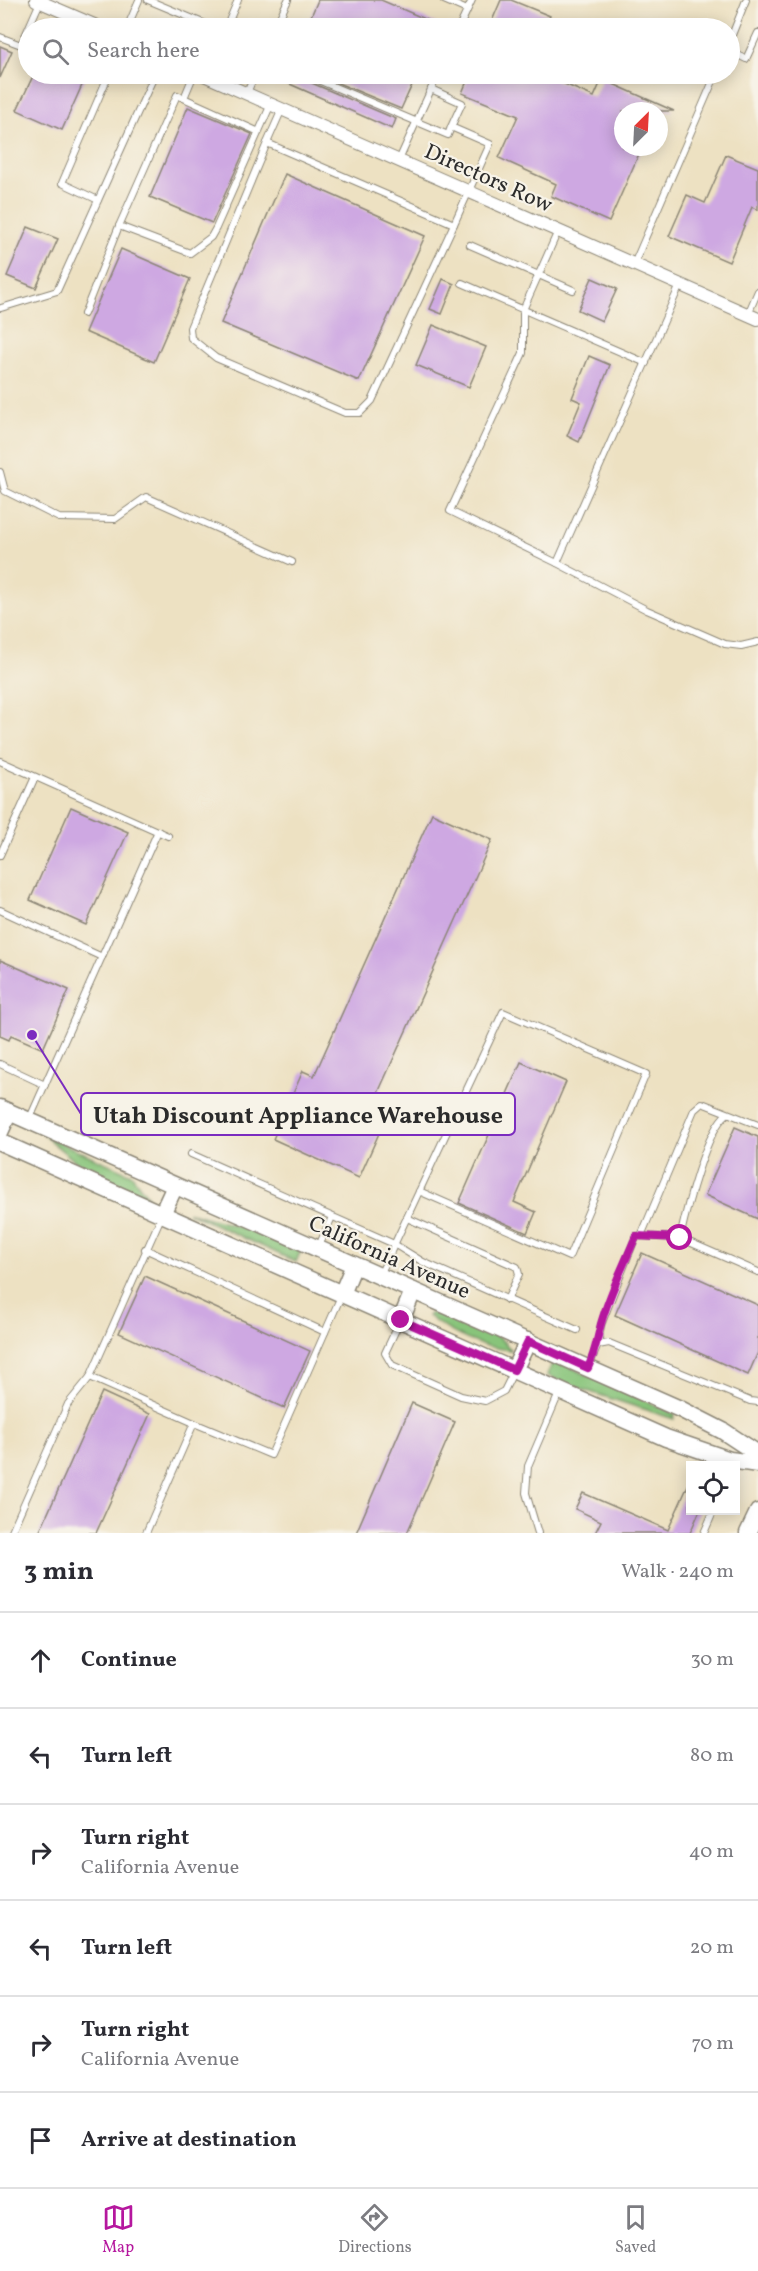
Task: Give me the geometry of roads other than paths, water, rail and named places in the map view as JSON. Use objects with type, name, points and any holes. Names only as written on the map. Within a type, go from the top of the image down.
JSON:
[{"type":"main road","name":"California Avenue","points":[[4,1110],[702,1420],[758,1454]]},
{"type":"main road","points":[[0,1132],[4,1110]]},
{"type":"main road","points":[[0,1143],[688,1447],[730,1460],[758,1464]]},
{"type":"main road","points":[[162,1214],[175,1185]]},
{"type":"main road","points":[[342,1294],[354,1264]]},
{"type":"main road","points":[[401,1320],[413,1291]]},
{"type":"main road","points":[[514,1370],[528,1341]]},
{"type":"main road","points":[[748,1533],[758,1512]]},
{"type":"street","points":[[38,1],[78,18]]},
{"type":"street","name":"Directors Row","points":[[226,84],[753,316]]},
{"type":"lane","points":[[131,18],[139,0]]},
{"type":"lane","points":[[148,0],[191,18]]},
{"type":"lane","points":[[230,18],[238,0]]},
{"type":"lane","points":[[280,18],[288,0]]},
{"type":"lane","points":[[444,0],[467,10]]},
{"type":"lane","points":[[463,18],[472,0]]},
{"type":"lane","points":[[738,18],[746,0]]},
{"type":"lane","points":[[31,18],[38,1]]},
{"type":"lane","points":[[740,56],[746,59],[758,33]]},
{"type":"lane","points":[[0,36],[18,44]]},
{"type":"lane","points":[[98,200],[62,183],[105,84]]},
{"type":"lane","points":[[1,308],[57,291],[150,84]]},
{"type":"lane","points":[[184,98],[194,84]]},
{"type":"lane","points":[[247,93],[251,84]]},
{"type":"lane","points":[[327,84],[448,135],[462,103],[431,90]]},
{"type":"lane","points":[[399,160],[434,84]]},
{"type":"lane","points":[[634,264],[712,84]]},
{"type":"lane","points":[[84,314],[119,225],[177,95],[259,132]]},
{"type":"lane","points":[[276,106],[267,143],[190,328],[190,338],[216,358],[345,413],[360,413],[372,401],[490,144],[451,127]]},
{"type":"lane","points":[[119,225],[190,253],[211,237],[259,132],[276,106]]},
{"type":"lane","points":[[267,143],[454,224]]},
{"type":"lane","points":[[558,230],[523,310],[523,353],[450,511],[647,610],[725,644],[741,646],[758,642]]},
{"type":"lane","points":[[470,245],[573,290]]},
{"type":"lane","points":[[462,284],[646,363]]},
{"type":"lane","points":[[556,563],[680,284]]},
{"type":"lane","points":[[753,316],[758,291]]},
{"type":"lane","points":[[0,472],[5,491],[59,518],[116,519],[146,497],[292,562]]},
{"type":"lane","points":[[0,761],[168,836]]},
{"type":"lane","points":[[0,855],[35,777]]},
{"type":"lane","points":[[29,1121],[158,831]]},
{"type":"lane","points":[[0,910],[102,957]]},
{"type":"lane","points":[[380,1276],[394,1244],[502,1012],[646,1074],[569,1257],[419,1191]]},
{"type":"lane","points":[[0,1064],[45,1085]]},
{"type":"lane","points":[[641,1236],[694,1110],[702,1103],[758,1125]]},
{"type":"lane","points":[[680,1238],[687,1205],[703,1161],[720,1120],[727,1114]]},
{"type":"lane","points":[[191,1154],[394,1244],[423,1262],[577,1330]]},
{"type":"lane","points":[[11,1533],[68,1404],[90,1377],[162,1214]]},
{"type":"lane","points":[[318,1249],[332,1217]]},
{"type":"lane","points":[[407,1218],[517,1267],[519,1274],[507,1300]]},
{"type":"lane","points":[[588,1368],[598,1345],[601,1325],[615,1284],[636,1236],[680,1238],[758,1272]]},
{"type":"lane","points":[[145,1249],[325,1332]]},
{"type":"lane","points":[[90,1377],[271,1455],[342,1294]]},
{"type":"lane","points":[[401,1320],[385,1353],[392,1365],[460,1396],[485,1401],[504,1391],[514,1370]]},
{"type":"lane","points":[[598,1345],[609,1343],[750,1401],[758,1402]]},
{"type":"lane","points":[[538,1533],[526,1493],[528,1466],[560,1390]]},
{"type":"lane","points":[[146,1533],[194,1423]]},
{"type":"lane","points":[[704,1533],[712,1515]]},
{"type":"place","name":"Utah Discount Appliance Warehouse","points":[[32,1035]]}]
